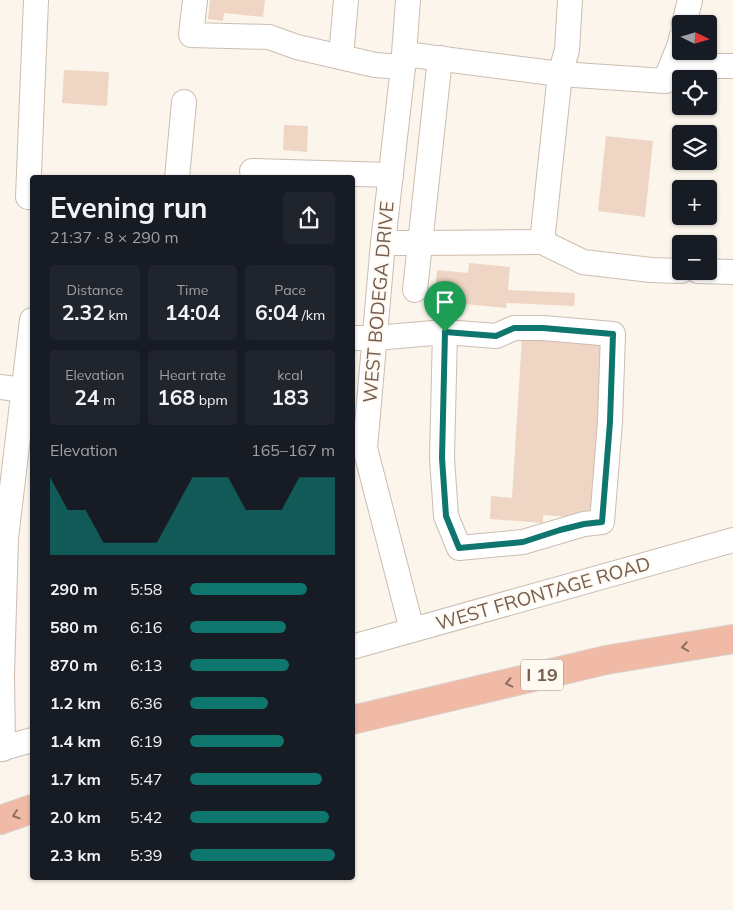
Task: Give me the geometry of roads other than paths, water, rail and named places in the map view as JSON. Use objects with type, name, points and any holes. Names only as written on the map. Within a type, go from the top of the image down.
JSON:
[{"type":"highway","name":"I 19","points":[[355,719],[606,660],[733,639]]},
{"type":"highway","points":[[0,820],[30,810]]},
{"type":"street","points":[[28,196],[36,0]]},
{"type":"street","points":[[195,0],[191,35],[270,38],[297,47],[375,65],[404,60],[440,58],[560,74],[665,81],[696,66],[733,66]]},
{"type":"street","points":[[341,57],[346,0]]},
{"type":"street","name":"WEST BODEGA DRIVE","points":[[408,0],[404,60],[383,243],[364,338],[359,448],[412,630]]},
{"type":"street","points":[[542,242],[560,74],[567,50],[570,0]]},
{"type":"street","points":[[686,15],[690,0]]},
{"type":"street","points":[[415,290],[440,58]]},
{"type":"street","points":[[665,81],[674,60]]},
{"type":"street","points":[[177,175],[184,102]]},
{"type":"street","points":[[252,171],[329,175]]},
{"type":"street","points":[[355,176],[391,175]]},
{"type":"street","points":[[383,243],[542,242],[583,262],[672,271]]},
{"type":"street","points":[[717,272],[733,272]]},
{"type":"street","points":[[364,338],[445,332],[496,336],[514,328],[543,328],[613,334],[610,422],[602,522],[560,530],[523,542],[459,548],[446,516],[442,458],[445,332]]},
{"type":"street","points":[[30,338],[6,538],[2,594],[1,749],[30,741]]},
{"type":"street","points":[[0,387],[24,390]]},
{"type":"street","name":"WEST FRONTAGE ROAD","points":[[355,646],[733,540]]}]
